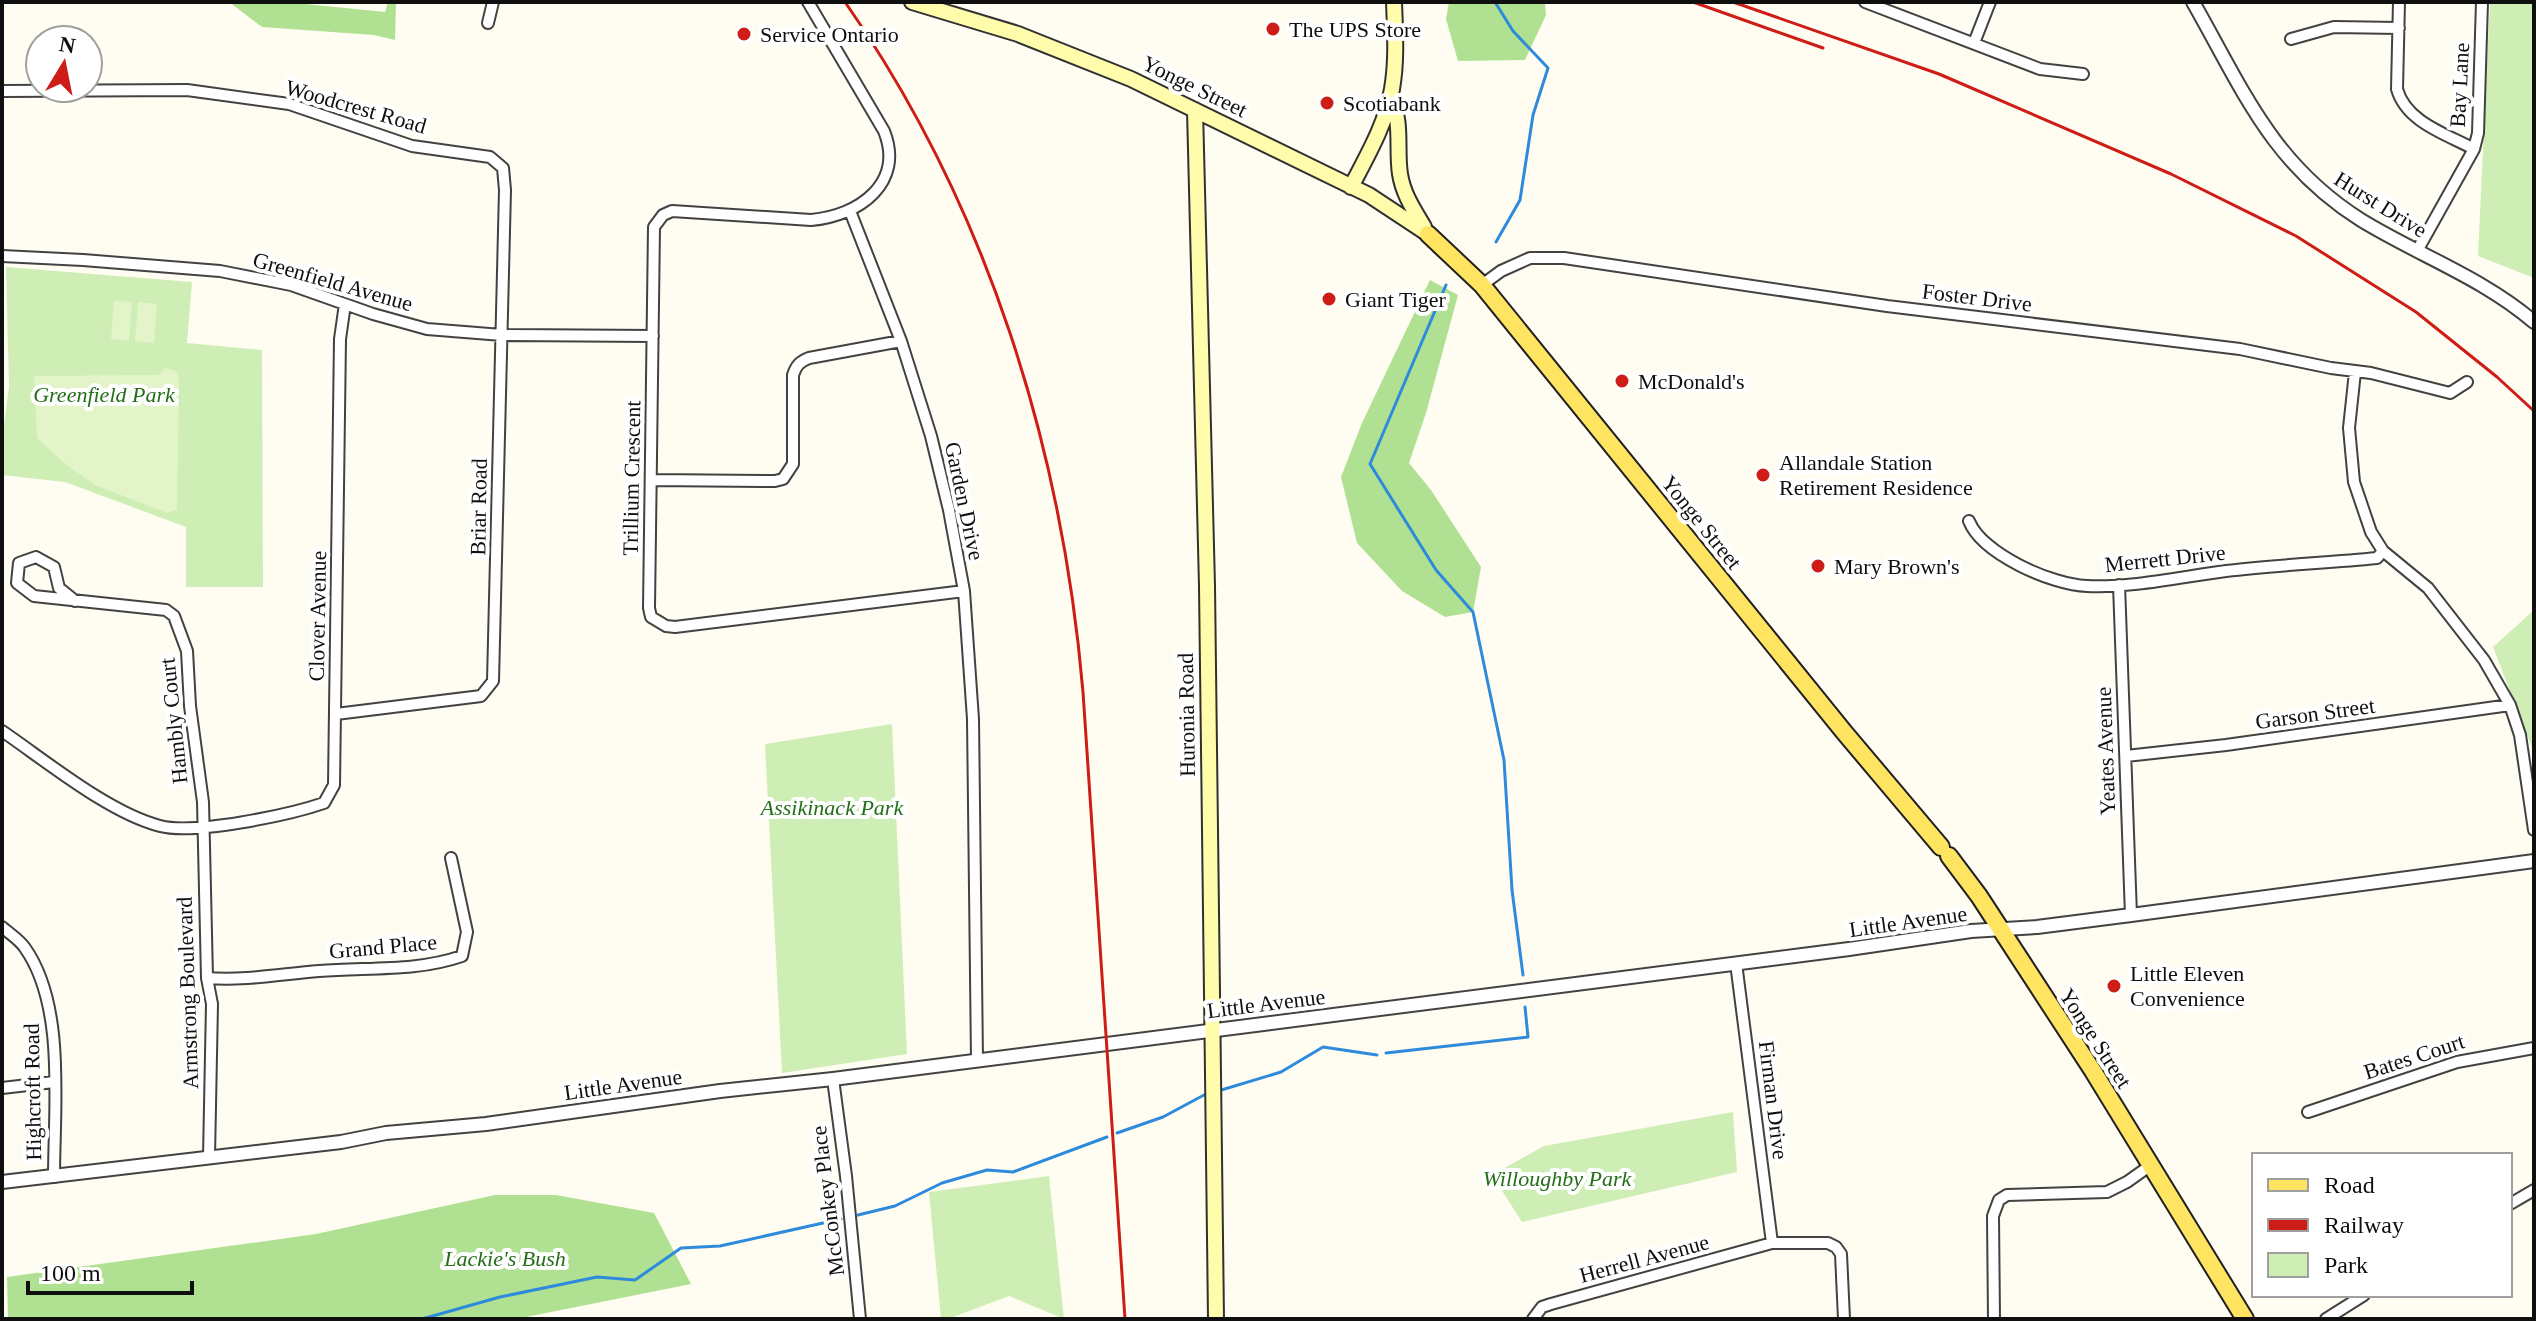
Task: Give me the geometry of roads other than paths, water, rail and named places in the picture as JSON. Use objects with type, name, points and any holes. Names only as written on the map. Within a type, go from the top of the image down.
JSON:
[{"type":"main road","name":"Yonge Street","points":[[912,2],[982,22],[1131,79],[1351,187],[1407,218],[1482,285],[1979,896],[2151,1165],[2245,1319]]},
{"type":"main road","points":[[1351,187],[1378,134],[1390,98],[1394,69],[1394,2]]},
{"type":"main road","points":[[1390,98],[1397,111],[1397,149],[1403,188],[1428,234]]},
{"type":"main road","name":"Huronia Road","points":[[1195,110],[1207,586],[1216,1319]]},
{"type":"street","points":[[488,23],[493,2]]},
{"type":"street","points":[[808,2],[890,145],[891,159],[883,180],[868,199],[850,211]]},
{"type":"street","points":[[1865,2],[2040,69],[2083,74]]},
{"type":"street","points":[[1974,43],[1990,2]]},
{"type":"street","name":"Hurst Drive","points":[[2193,2],[2250,107],[2285,156],[2308,180],[2346,210],[2488,289],[2534,322]]},
{"type":"street","points":[[2399,2],[2397,89],[2404,106],[2412,114],[2474,149]]},
{"type":"street","name":"Bay Lane","points":[[2417,251],[2474,149],[2478,133],[2482,2]]},
{"type":"street","points":[[2291,39],[2334,27],[2399,28]]},
{"type":"street","name":"Woodcrest Road","points":[[2,91],[187,90],[289,104],[412,146],[490,157],[503,168]]},
{"type":"street","name":"Briar Road","points":[[336,714],[481,696],[493,681],[505,190],[503,168]]},
{"type":"street","name":"Trillium Crescent","points":[[850,211],[811,220],[672,211],[663,215],[654,227],[651,617],[666,626],[964,591]]},
{"type":"street","name":"Garden Drive","points":[[850,211],[901,341],[937,459],[964,591],[973,719],[977,1060]]},
{"type":"street","name":"Greenfield Avenue","points":[[2,256],[220,271],[291,285],[427,329],[502,335],[653,336]]},
{"type":"street","name":"Foster Drive","points":[[1482,285],[1501,271],[1530,258],[1564,258],[1887,306],[2240,349],[2371,373],[2450,393],[2467,382]]},
{"type":"street","name":"Clover Avenue","points":[[2,731],[115,808],[161,827],[203,828],[302,811],[324,803],[334,785],[340,339],[345,304]]},
{"type":"street","points":[[651,480],[783,479],[793,464],[793,375],[796,367],[809,358],[901,341]]},
{"type":"street","points":[[2355,372],[2349,428],[2354,482],[2371,532],[2383,551],[2428,588],[2484,660],[2510,705],[2520,735],[2534,830]]},
{"type":"street","name":"Merrett Drive","points":[[1969,521],[1973,532],[2011,561],[2040,576],[2084,587],[2377,558],[2383,551]]},
{"type":"street","name":"Hambly Court","points":[[75,601],[59,588],[54,567],[36,557],[19,563],[17,583],[34,596],[75,601],[166,610],[174,616],[187,651],[203,828]]},
{"type":"street","name":"Yeates Avenue","points":[[2119,585],[2131,915]]},
{"type":"street","name":"Garson Street","points":[[2126,756],[2510,705]]},
{"type":"street","name":"Armstrong Boulevard","points":[[203,828],[207,978],[212,1004],[209,1157]]},
{"type":"street","name":"Grand Place","points":[[207,978],[233,980],[321,971],[437,965],[462,956],[467,932],[451,858]]},
{"type":"street","name":"Little Avenue","points":[[2,1182],[341,1142],[386,1133],[486,1124],[720,1091],[2131,915],[2534,861]]},
{"type":"street","name":"Highcroft Road","points":[[2,927],[24,945],[42,978],[53,1019],[54,1177]]},
{"type":"street","name":"Firman Drive","points":[[1736,963],[1772,1243]]},
{"type":"street","name":"Bates Court","points":[[2308,1112],[2457,1062],[2534,1048]]},
{"type":"street","name":"McConkey Place","points":[[833,1079],[860,1319]]},
{"type":"street","points":[[2,1088],[54,1082]]},
{"type":"street","points":[[1994,1319],[1993,1216],[2002,1197],[2107,1192],[2151,1165]]},
{"type":"street","points":[[2512,1203],[2534,1190]]},
{"type":"street","name":"Herrell Avenue","points":[[1533,1319],[1542,1307],[1551,1304],[1772,1243],[1828,1243],[1836,1247],[1843,1263],[1844,1319]]},
{"type":"street","points":[[2326,1319],[2361,1297]]},
{"type":"waterway","points":[[1495,2],[1513,31],[1548,68],[1533,115],[1520,200],[1496,242]]},
{"type":"waterway","points":[[1446,285],[1370,464],[1436,570],[1473,612],[1504,760],[1512,890],[1523,975]]},
{"type":"waterway","points":[[1386,1053],[1528,1037],[1525,1007]]},
{"type":"waterway","points":[[1218,1091],[1281,1072],[1323,1047],[1377,1055]]},
{"type":"waterway","points":[[1117,1133],[1163,1117],[1204,1095]]},
{"type":"waterway","points":[[858,1215],[895,1206],[942,1183],[987,1170],[1013,1172],[1107,1137]]},
{"type":"waterway","points":[[422,1319],[500,1297],[597,1277],[635,1280],[681,1248],[720,1246],[841,1219]]},
{"type":"railway","points":[[845,2],[895,80],[939,161],[977,245],[1009,331],[1036,420],[1057,509],[1073,600],[1083,692],[1125,1319]]},
{"type":"railway","points":[[1693,2],[1823,48]]},
{"type":"railway","points":[[1733,2],[1939,74],[2171,174],[2296,236],[2416,312],[2534,411]]},
{"type":"place","name":"The UPS Store","points":[[1273,29]]},
{"type":"place","name":"Service Ontario","points":[[744,34]]},
{"type":"place","name":"Scotiabank","points":[[1327,103]]},
{"type":"place","name":"Giant Tiger","points":[[1329,299]]},
{"type":"place","name":"McDonald's","points":[[1622,381]]},
{"type":"place","name":"Allandale Station Retirement Residence","points":[[1763,475]]},
{"type":"place","name":"Mary Brown's","points":[[1818,566]]},
{"type":"place","name":"Little Eleven Convenience","points":[[2114,986]]},
{"type":"park label","name":"Greenfield Park","points":[[104,394]]},
{"type":"park label","name":"Assikinack Park","points":[[832,807]]},
{"type":"park label","name":"Willoughby Park","points":[[1557,1178]]},
{"type":"park label","name":"Lackie's Bush","points":[[505,1258]]}]
